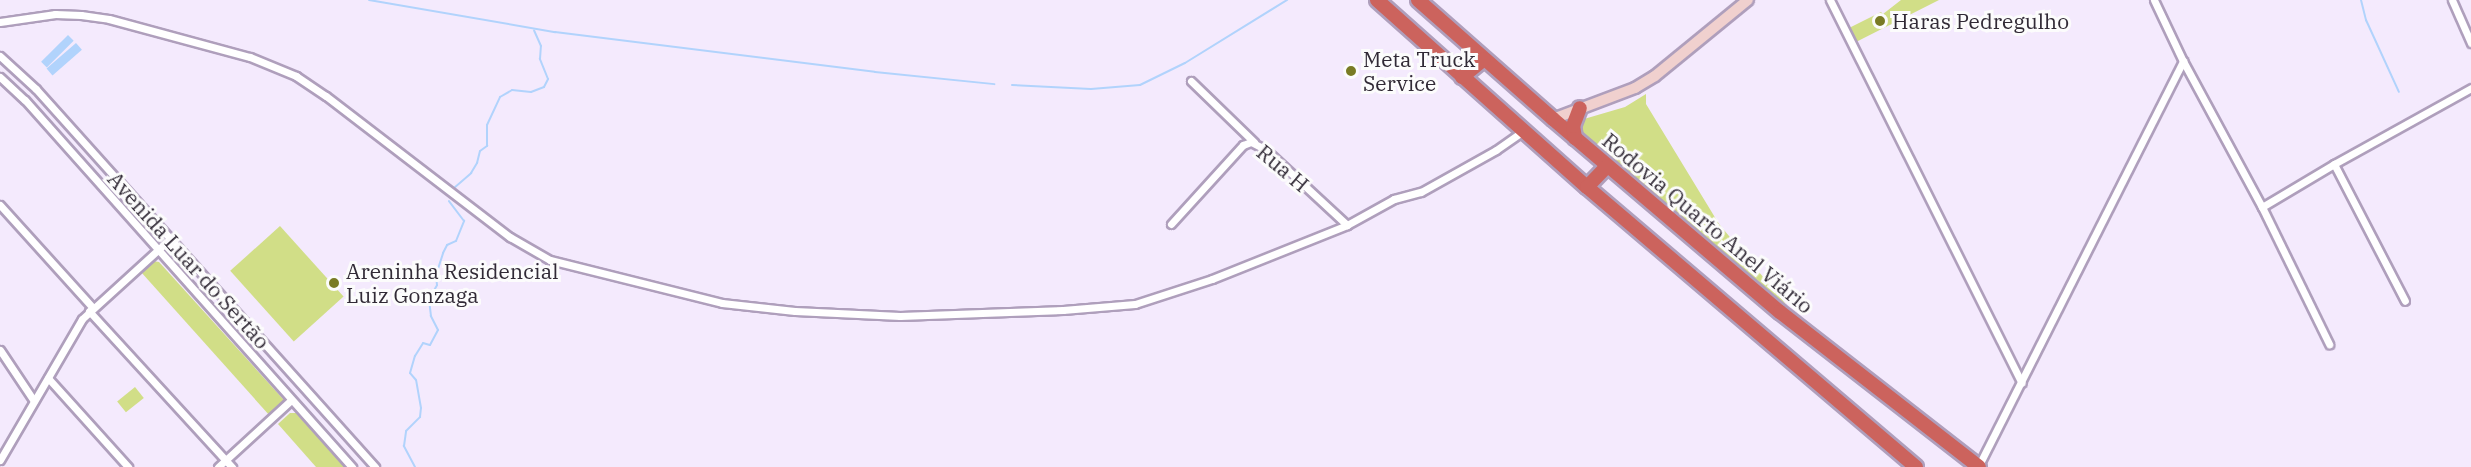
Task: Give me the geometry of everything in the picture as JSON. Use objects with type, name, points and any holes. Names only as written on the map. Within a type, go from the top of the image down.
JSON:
[{"type":"highway","points":[[1377,0],[1587,187],[1916,467]]},
{"type":"highway","name":"Rodovia Quarto Anel Viário","points":[[1418,0],[1607,166],[1780,312],[1978,467]]},
{"type":"highway","points":[[1462,76],[1484,59]]},
{"type":"highway","points":[[1575,138],[1573,126],[1580,108]]},
{"type":"highway","points":[[1587,187],[1607,166]]},
{"type":"street","points":[[1553,119],[1635,88],[1655,76],[1748,0]]},
{"type":"street","points":[[1830,0],[2022,382]]},
{"type":"street","points":[[2154,0],[2183,61],[2262,207],[2329,344]]},
{"type":"street","points":[[2452,0],[2471,43]]},
{"type":"street","points":[[0,22],[55,14],[100,18],[250,57],[280,68],[326,96],[510,237],[541,255],[566,265],[722,303],[795,311],[900,316],[1112,307],[1134,304],[1212,279],[1347,225],[1395,199],[1421,192],[1496,150],[1524,130]]},
{"type":"street","name":"Avenida Luar do Sertão","points":[[0,56],[36,89],[375,467]]},
{"type":"street","points":[[1978,467],[2183,61]]},
{"type":"street","name":"Avenida Luar do Sertão","points":[[1,80],[25,100],[352,467]]},
{"type":"street","points":[[1191,81],[1254,142]]},
{"type":"street","points":[[2262,207],[2471,88]]},
{"type":"street","name":"Rua H","points":[[1171,224],[1243,145],[1254,142],[1265,149],[1347,225]]},
{"type":"street","points":[[2334,164],[2405,301]]},
{"type":"street","points":[[0,205],[232,467]]},
{"type":"street","points":[[0,460],[91,310],[170,239]]},
{"type":"street","points":[[0,350],[34,401]]},
{"type":"street","points":[[48,378],[128,467]]},
{"type":"street","points":[[218,467],[291,400]]},
{"type":"green space","name":"Haras Pedregulho","points":[[1901,0],[1939,0],[1856,42],[1849,28],[1881,12],[1883,14]]},
{"type":"green space","points":[[1646,94],[1646,104],[1719,224],[1804,326],[1579,132],[1579,122],[1584,119],[1625,107]]},
{"type":"green space","points":[[280,226],[344,297],[294,341],[230,271]]},
{"type":"green space","points":[[153,261],[159,262],[284,400],[270,416],[141,272]]},
{"type":"green space","points":[[135,387],[144,398],[126,412],[117,401]]},
{"type":"green space","points":[[290,413],[296,413],[345,467],[316,467],[278,424]]},
{"type":"water","points":[[68,35],[74,41],[47,68],[41,62]]},
{"type":"water","points":[[76,43],[82,50],[52,75],[47,69]]},
{"type":"waterway","points":[[369,0],[555,32],[875,72],[994,84]]},
{"type":"waterway","points":[[1012,85],[1091,89],[1140,85],[1185,63],[1287,0]]},
{"type":"waterway","points":[[2361,0],[2366,20],[2399,92]]},
{"type":"waterway","points":[[454,188],[471,173],[480,151],[487,146],[487,125],[500,97],[512,90],[531,92],[544,87],[548,79],[540,59],[541,46],[534,30]]},
{"type":"waterway","points":[[415,467],[404,446],[406,431],[420,417],[421,408],[416,380],[410,373],[415,356],[423,343],[430,345],[438,330],[431,316],[429,299],[437,285],[436,275],[443,253],[447,245],[456,241],[464,221],[449,201]]},
{"type":"place","name":"Haras Pedregulho","points":[[1880,21]]},
{"type":"place","name":"Meta Truck Service","points":[[1351,71]]},
{"type":"place","name":"Areninha Residencial Luiz Gonzaga","points":[[334,283]]}]
